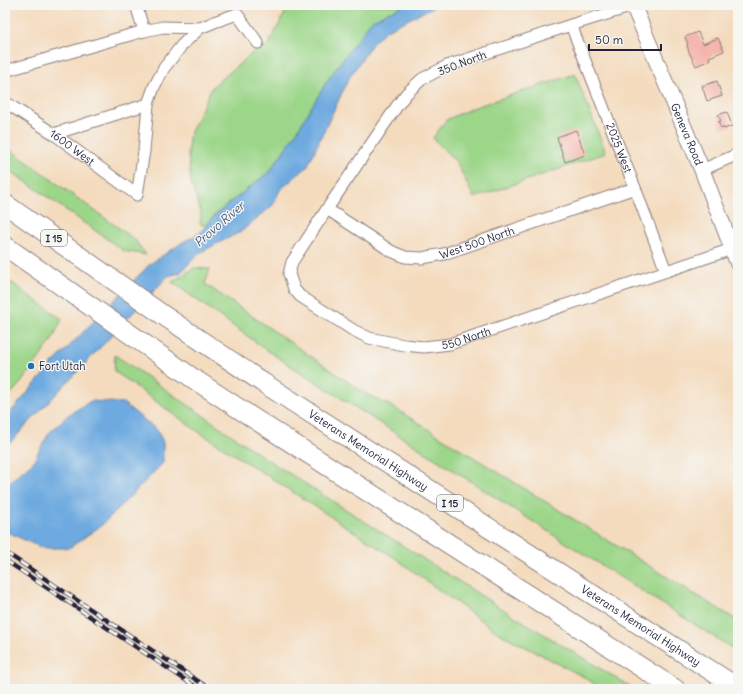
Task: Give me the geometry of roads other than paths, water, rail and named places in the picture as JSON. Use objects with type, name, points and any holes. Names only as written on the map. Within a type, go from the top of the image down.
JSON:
[{"type":"highway","name":"Veterans Memorial Highway","points":[[5,204],[163,315],[262,382],[738,688]]},
{"type":"highway","points":[[5,246],[194,379],[675,689]]},
{"type":"main road","name":"Geneva Road","points":[[633,6],[702,170],[738,264]]},
{"type":"street","points":[[136,5],[144,31]]},
{"type":"street","name":"350 North","points":[[327,209],[397,106],[406,94],[422,79],[447,66],[633,6]]},
{"type":"street","points":[[54,134],[148,104],[154,87],[164,68],[182,45],[200,28],[236,14],[258,43]]},
{"type":"street","name":"2025 West","points":[[571,25],[666,271]]},
{"type":"street","points":[[5,71],[144,31],[163,27],[200,28]]},
{"type":"street","name":"1600 West","points":[[5,102],[54,134],[137,195],[144,152],[148,104]]},
{"type":"street","points":[[702,170],[738,154]]},
{"type":"street","name":"West 500 North","points":[[327,209],[391,251],[405,257],[422,258],[444,254],[635,188]]},
{"type":"street","name":"550 North","points":[[327,209],[292,262],[289,274],[294,289],[300,296],[353,330],[369,338],[404,345],[424,347],[450,344],[732,249]]},
{"type":"water","name":"Provo River","points":[[404,5],[437,5],[385,31],[372,44],[349,78],[307,167],[280,190],[273,205],[242,231],[199,253],[180,273],[168,276],[5,448],[5,419],[53,363],[150,264],[183,242],[200,233],[216,214],[270,171],[296,133],[327,81],[371,21]]},
{"type":"water","points":[[91,401],[123,403],[157,430],[163,442],[163,463],[102,525],[69,548],[42,548],[5,531],[5,486],[33,462],[49,433],[68,415]]},
{"type":"railway","points":[[5,552],[210,689]]},
{"type":"railway","points":[[5,560],[199,689]]},
{"type":"place","name":"Fort Utah","points":[[31,366]]}]
